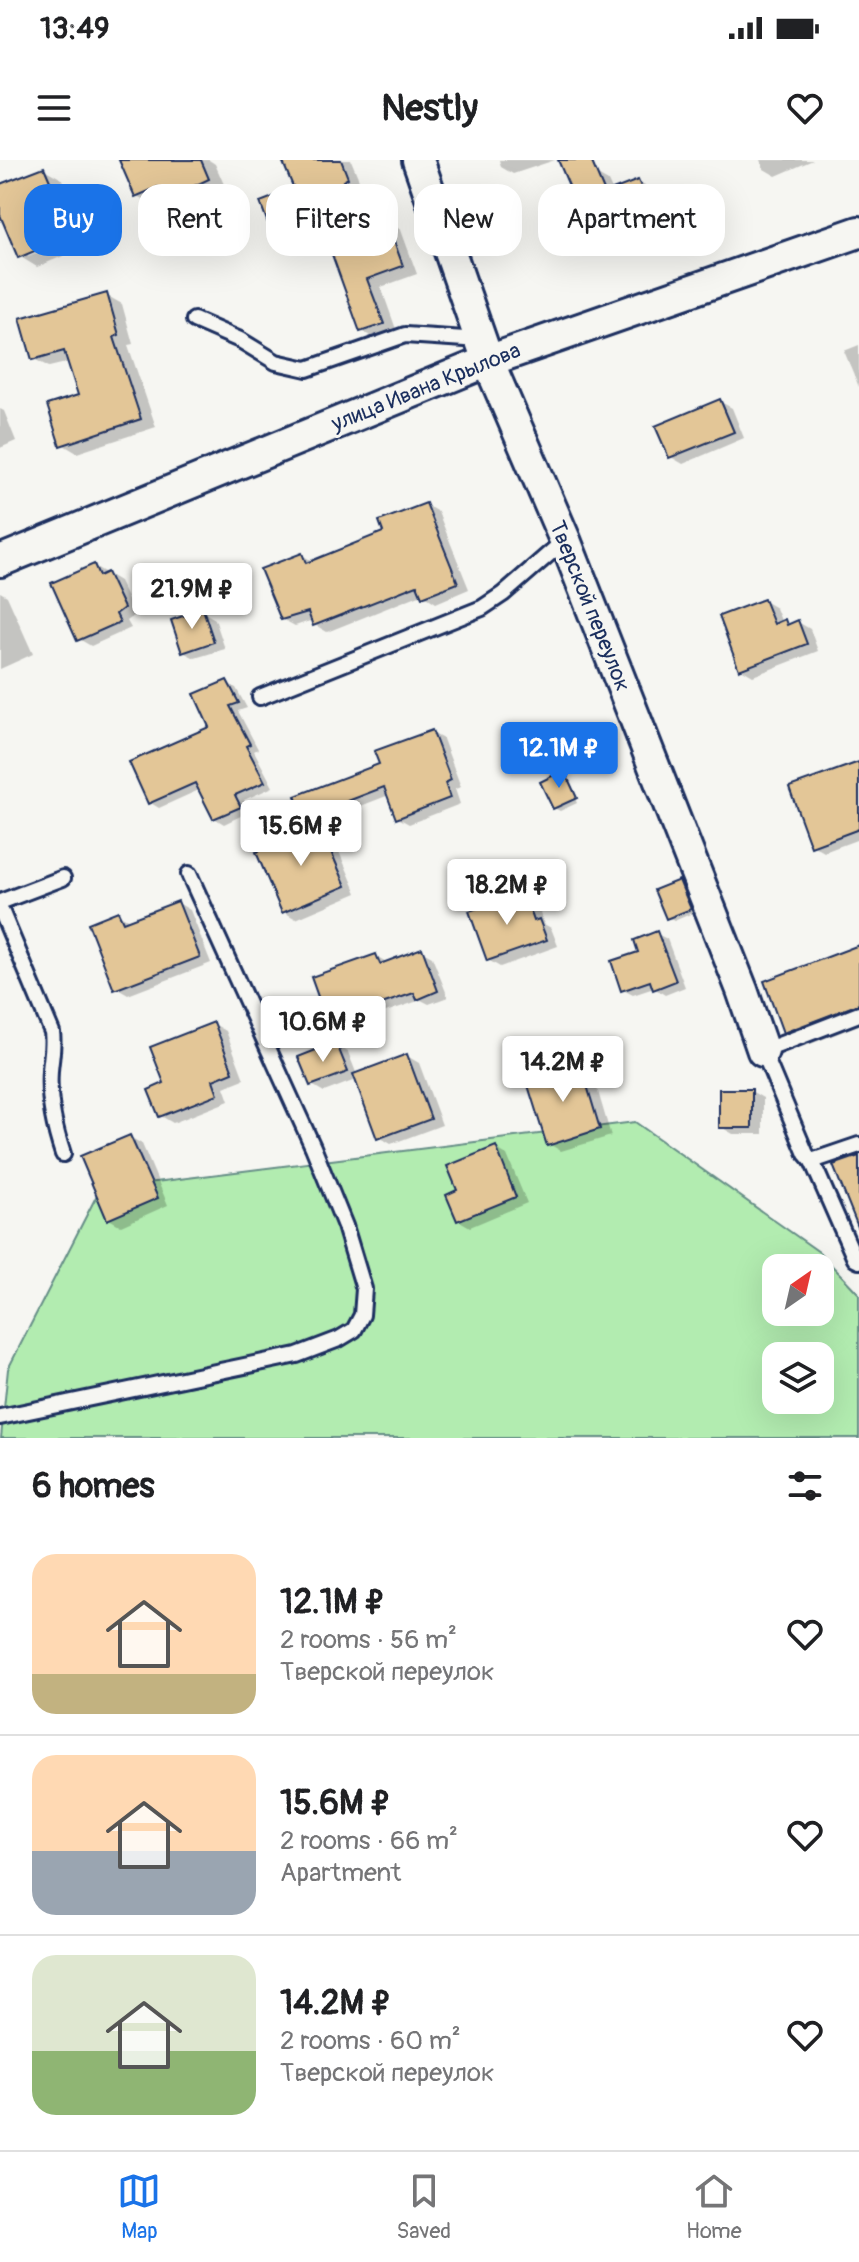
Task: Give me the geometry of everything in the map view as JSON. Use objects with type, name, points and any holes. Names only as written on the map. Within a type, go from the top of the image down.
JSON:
[{"type":"street","name":"Тверской переулок","points":[[418,160],[484,350],[565,540],[763,1051]]},
{"type":"street","name":"улица Ивана Крылова","points":[[0,561],[484,350],[859,232]]},
{"type":"lane","points":[[194,320],[240,340],[276,362],[307,369],[405,335],[484,350]]},
{"type":"lane","points":[[260,697],[482,608],[503,594],[565,540]]},
{"type":"lane","points":[[0,1417],[297,1355],[354,1330],[362,1315],[364,1289],[345,1226],[313,1147],[189,874]]},
{"type":"lane","points":[[63,878],[0,905],[52,1032],[55,1049],[50,1068],[54,1127],[63,1154]]},
{"type":"lane","points":[[859,1014],[763,1051],[806,1154],[812,1161],[855,1259],[859,1261]]},
{"type":"lane","points":[[812,1161],[859,1145]]},
{"type":"green space","points":[[635,1122],[821,1254],[762,1254],[762,1326],[834,1326],[834,1268],[859,1294],[859,1438],[1,1438],[8,1369],[100,1189]]},
{"type":"building","points":[[119,160],[201,160],[209,179],[198,184],[138,184],[138,196],[135,197]]},
{"type":"building","points":[[282,160],[341,160],[348,178],[343,181],[344,184],[292,184]]},
{"type":"building","points":[[558,160],[591,160],[601,184],[568,184]]},
{"type":"building","points":[[44,167],[51,184],[24,184],[24,255],[18,258],[0,215],[0,184]]},
{"type":"building","points":[[266,200],[266,218],[260,202]]},
{"type":"building","points":[[398,252],[403,266],[367,279],[384,324],[360,332],[333,256],[398,256]]},
{"type":"building","points":[[107,293],[119,335],[114,337],[141,419],[60,446],[47,405],[78,395],[64,351],[32,360],[20,318]]},
{"type":"building","points":[[720,399],[734,432],[669,458],[655,426]]},
{"type":"building","points":[[426,503],[458,583],[422,597],[417,585],[313,626],[308,612],[281,620],[260,569],[302,553],[306,563],[383,532],[379,521]]},
{"type":"building","points":[[94,564],[99,576],[107,572],[124,608],[116,614],[120,622],[77,641],[51,583]]},
{"type":"building","points":[[764,599],[774,624],[785,619],[787,625],[798,620],[807,644],[739,670],[719,616]]},
{"type":"building","points":[[203,609],[214,642],[182,653],[171,620]]},
{"type":"building","points":[[227,680],[239,703],[230,706],[265,782],[235,795],[241,807],[213,819],[195,783],[148,804],[129,762],[209,727],[194,694]]},
{"type":"building","points":[[432,730],[451,780],[445,783],[450,798],[396,819],[384,787],[304,818],[295,796],[379,764],[374,751]]},
{"type":"building","points":[[859,762],[859,829],[811,847],[789,787]]},
{"type":"building","points":[[564,770],[577,798],[553,809],[540,782]]},
{"type":"building","points":[[318,822],[346,886],[282,913],[256,852]]},
{"type":"building","points":[[679,880],[691,909],[666,919],[654,890]]},
{"type":"building","points":[[524,892],[534,921],[539,919],[547,940],[487,961],[469,911]]},
{"type":"building","points":[[178,901],[200,957],[114,990],[88,923],[118,911],[123,922]]},
{"type":"building","points":[[657,931],[676,981],[653,990],[650,981],[621,991],[611,961],[638,952],[634,940]]},
{"type":"building","points":[[859,945],[859,1004],[783,1033],[764,981]]},
{"type":"building","points":[[422,948],[438,991],[417,1000],[414,993],[352,1014],[356,1024],[331,1033],[311,977],[376,954],[380,964]]},
{"type":"building","points":[[214,1022],[233,1072],[213,1080],[218,1094],[159,1117],[148,1090],[164,1083],[150,1047]]},
{"type":"building","points":[[336,1042],[348,1072],[310,1086],[298,1057]]},
{"type":"building","points":[[407,1054],[431,1119],[377,1139],[353,1074]]},
{"type":"building","points":[[580,1062],[600,1129],[547,1146],[526,1079]]},
{"type":"building","points":[[719,1089],[752,1089],[752,1128],[719,1128]]},
{"type":"building","points":[[130,1135],[158,1198],[107,1220],[80,1156]]},
{"type":"building","points":[[496,1146],[516,1197],[457,1221],[446,1195],[457,1190],[447,1166]]},
{"type":"building","points":[[859,1156],[859,1227],[858,1227],[833,1165]]}]
